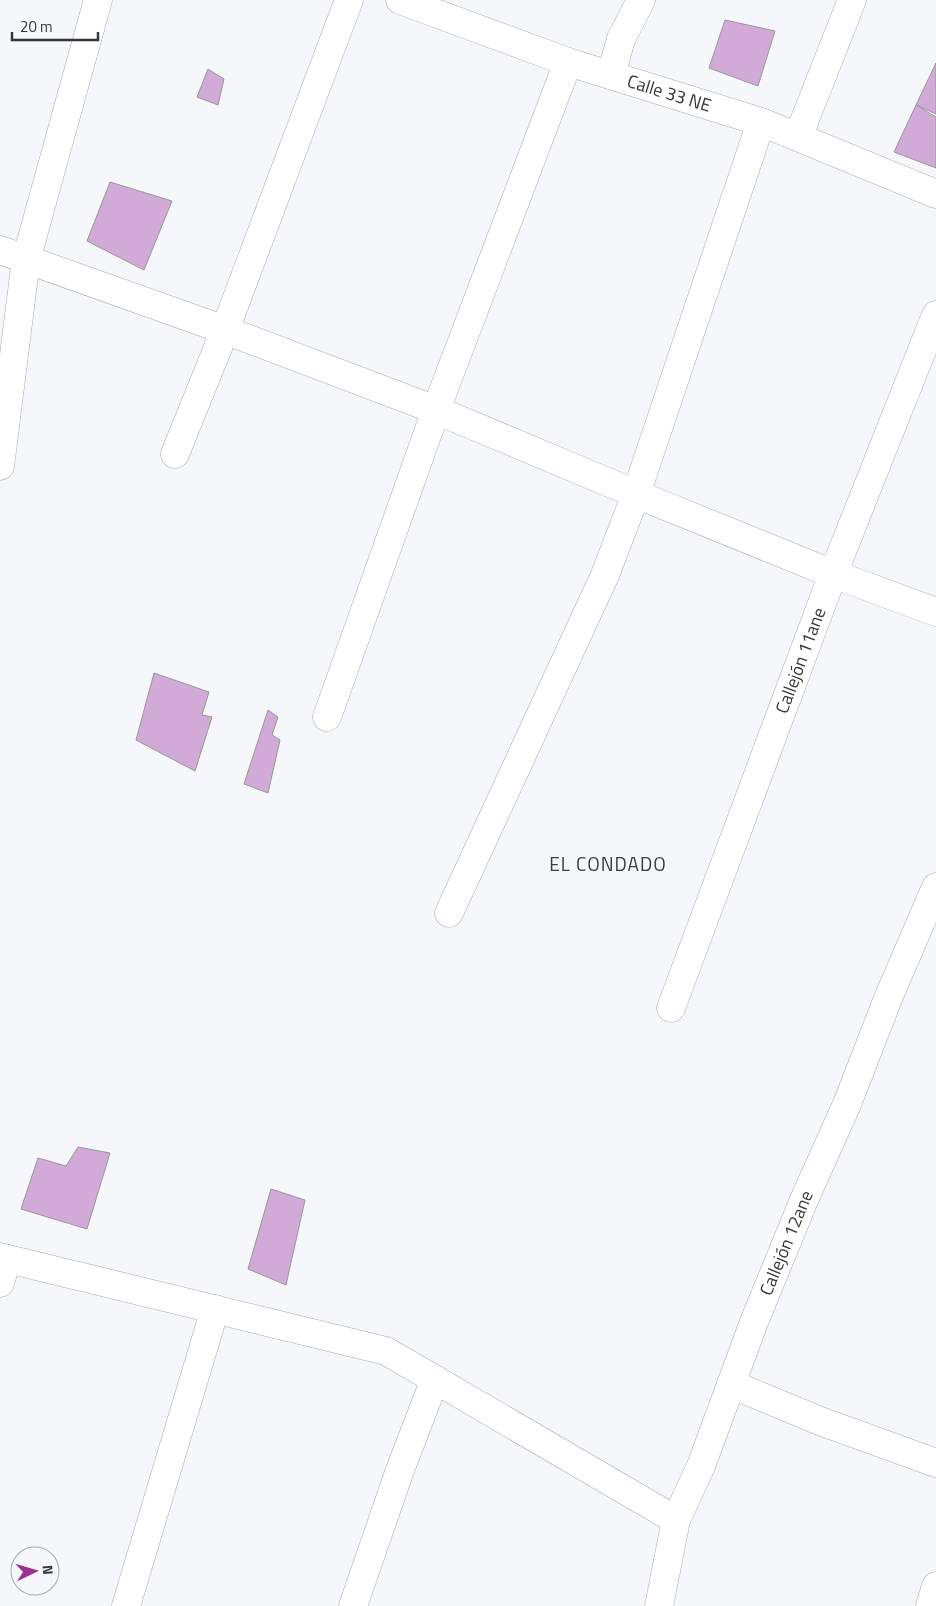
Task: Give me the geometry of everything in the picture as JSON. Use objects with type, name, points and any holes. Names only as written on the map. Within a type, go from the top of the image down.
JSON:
[{"type":"street","points":[[0,466],[26,260],[98,0]]},
{"type":"street","points":[[176,454],[225,330],[349,0]]},
{"type":"street","name":"Calle 33 NE","points":[[400,0],[568,62],[761,122],[936,194]]},
{"type":"street","points":[[611,75],[621,39],[641,0]]},
{"type":"street","points":[[798,137],[852,0]]},
{"type":"street","points":[[327,717],[436,410],[568,62]]},
{"type":"street","points":[[449,913],[605,575],[636,494],[761,122]]},
{"type":"street","points":[[0,250],[225,330],[436,410],[833,574],[936,612]]},
{"type":"street","name":"Callejón 11ane","points":[[671,1008],[833,574],[936,314]]},
{"type":"street","name":"Callejón 12ane","points":[[659,1606],[676,1520],[701,1466],[754,1322],[847,1104],[889,996],[936,887]]},
{"type":"street","points":[[2,1266],[215,1309],[386,1351],[676,1520]]},
{"type":"street","points":[[126,1606],[215,1309]]},
{"type":"street","points":[[353,1606],[400,1470],[435,1379]]},
{"type":"street","points":[[731,1384],[820,1421],[936,1463]]},
{"type":"street","points":[[930,1606],[936,1586]]},
{"type":"building","points":[[725,20],[775,31],[758,86],[709,68]]},
{"type":"building","points":[[936,63],[936,114],[916,105]]},
{"type":"building","points":[[208,69],[224,79],[218,105],[197,97]]},
{"type":"building","points":[[916,105],[936,117],[936,168],[894,152]]},
{"type":"building","points":[[110,182],[172,201],[144,270],[87,241]]},
{"type":"building","points":[[154,673],[209,692],[202,715],[212,717],[195,771],[136,740]]},
{"type":"building","points":[[268,710],[278,717],[272,735],[280,740],[268,793],[244,784]]},
{"type":"building","points":[[78,1147],[110,1153],[87,1229],[21,1209],[38,1158],[66,1166]]},
{"type":"building","points":[[271,1189],[305,1200],[286,1285],[248,1269]]},
{"type":"district","name":"EL CONDADO","points":[[608,864]]}]
